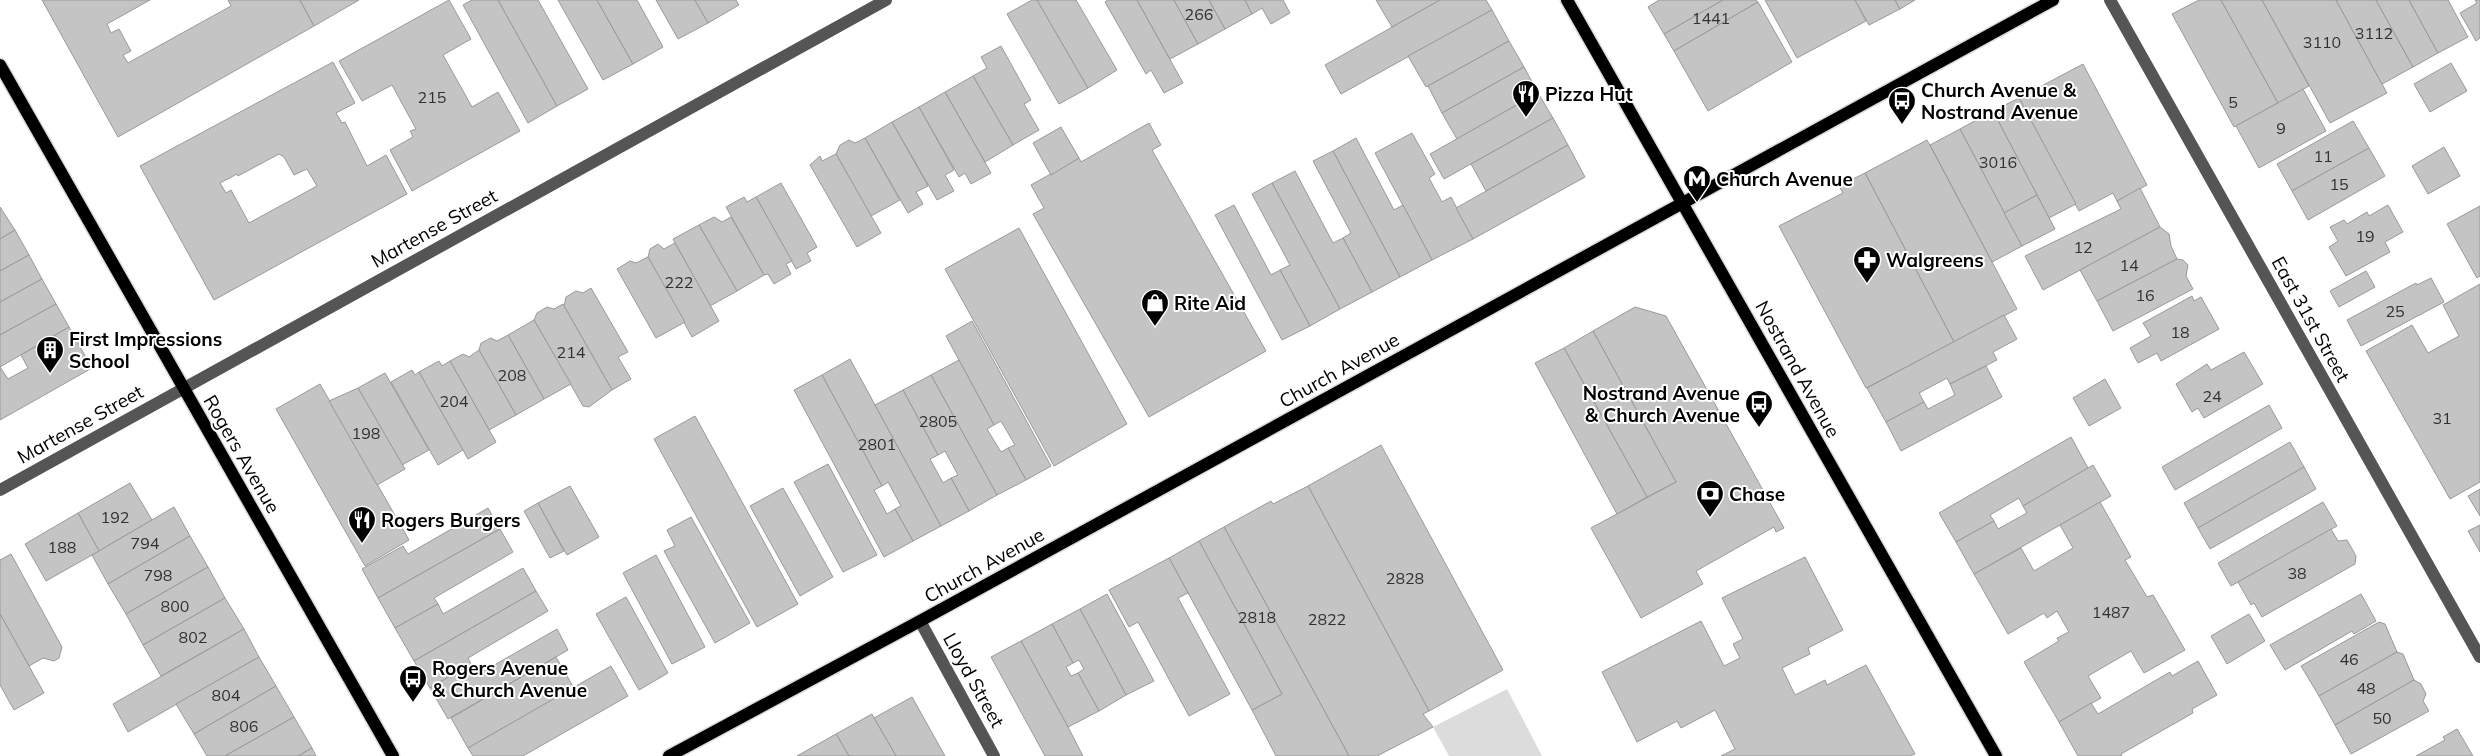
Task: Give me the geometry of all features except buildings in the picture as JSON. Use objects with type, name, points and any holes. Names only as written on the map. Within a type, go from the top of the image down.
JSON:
[{"type":"main road","name":"Nostrand Avenue","points":[[1567,0],[1996,756]]},
{"type":"main road","name":"Church Avenue","points":[[669,756],[920,621],[2052,0]]},
{"type":"main road","name":"Rogers Avenue","points":[[0,65],[182,389],[393,756]]},
{"type":"street","name":"Martense Street","points":[[0,490],[886,0]]},
{"type":"street","name":"East 31st Street","points":[[2110,0],[2480,657]]},
{"type":"street","name":"Lloyd Street","points":[[920,621],[994,756]]},
{"type":"shaded area","points":[[1507,689],[1542,756],[1449,756],[1433,727]]},
{"type":"place","name":"Pizza Hut","points":[[1526,118]]},
{"type":"place","name":"Church Avenue & Nostrand Avenue","points":[[1902,125]]},
{"type":"place","name":"Church Avenue","points":[[1697,203]]},
{"type":"place","name":"Walgreens","points":[[1867,284]]},
{"type":"place","name":"Rite Aid","points":[[1155,327]]},
{"type":"place","name":"First Impressions School","points":[[50,374]]},
{"type":"place","name":"Nostrand Avenue & Church Avenue","points":[[1759,428]]},
{"type":"place","name":"Chase","points":[[1710,518]]},
{"type":"place","name":"Rogers Burgers","points":[[362,544]]},
{"type":"place","name":"Rogers Avenue & Church Avenue","points":[[413,703]]}]
